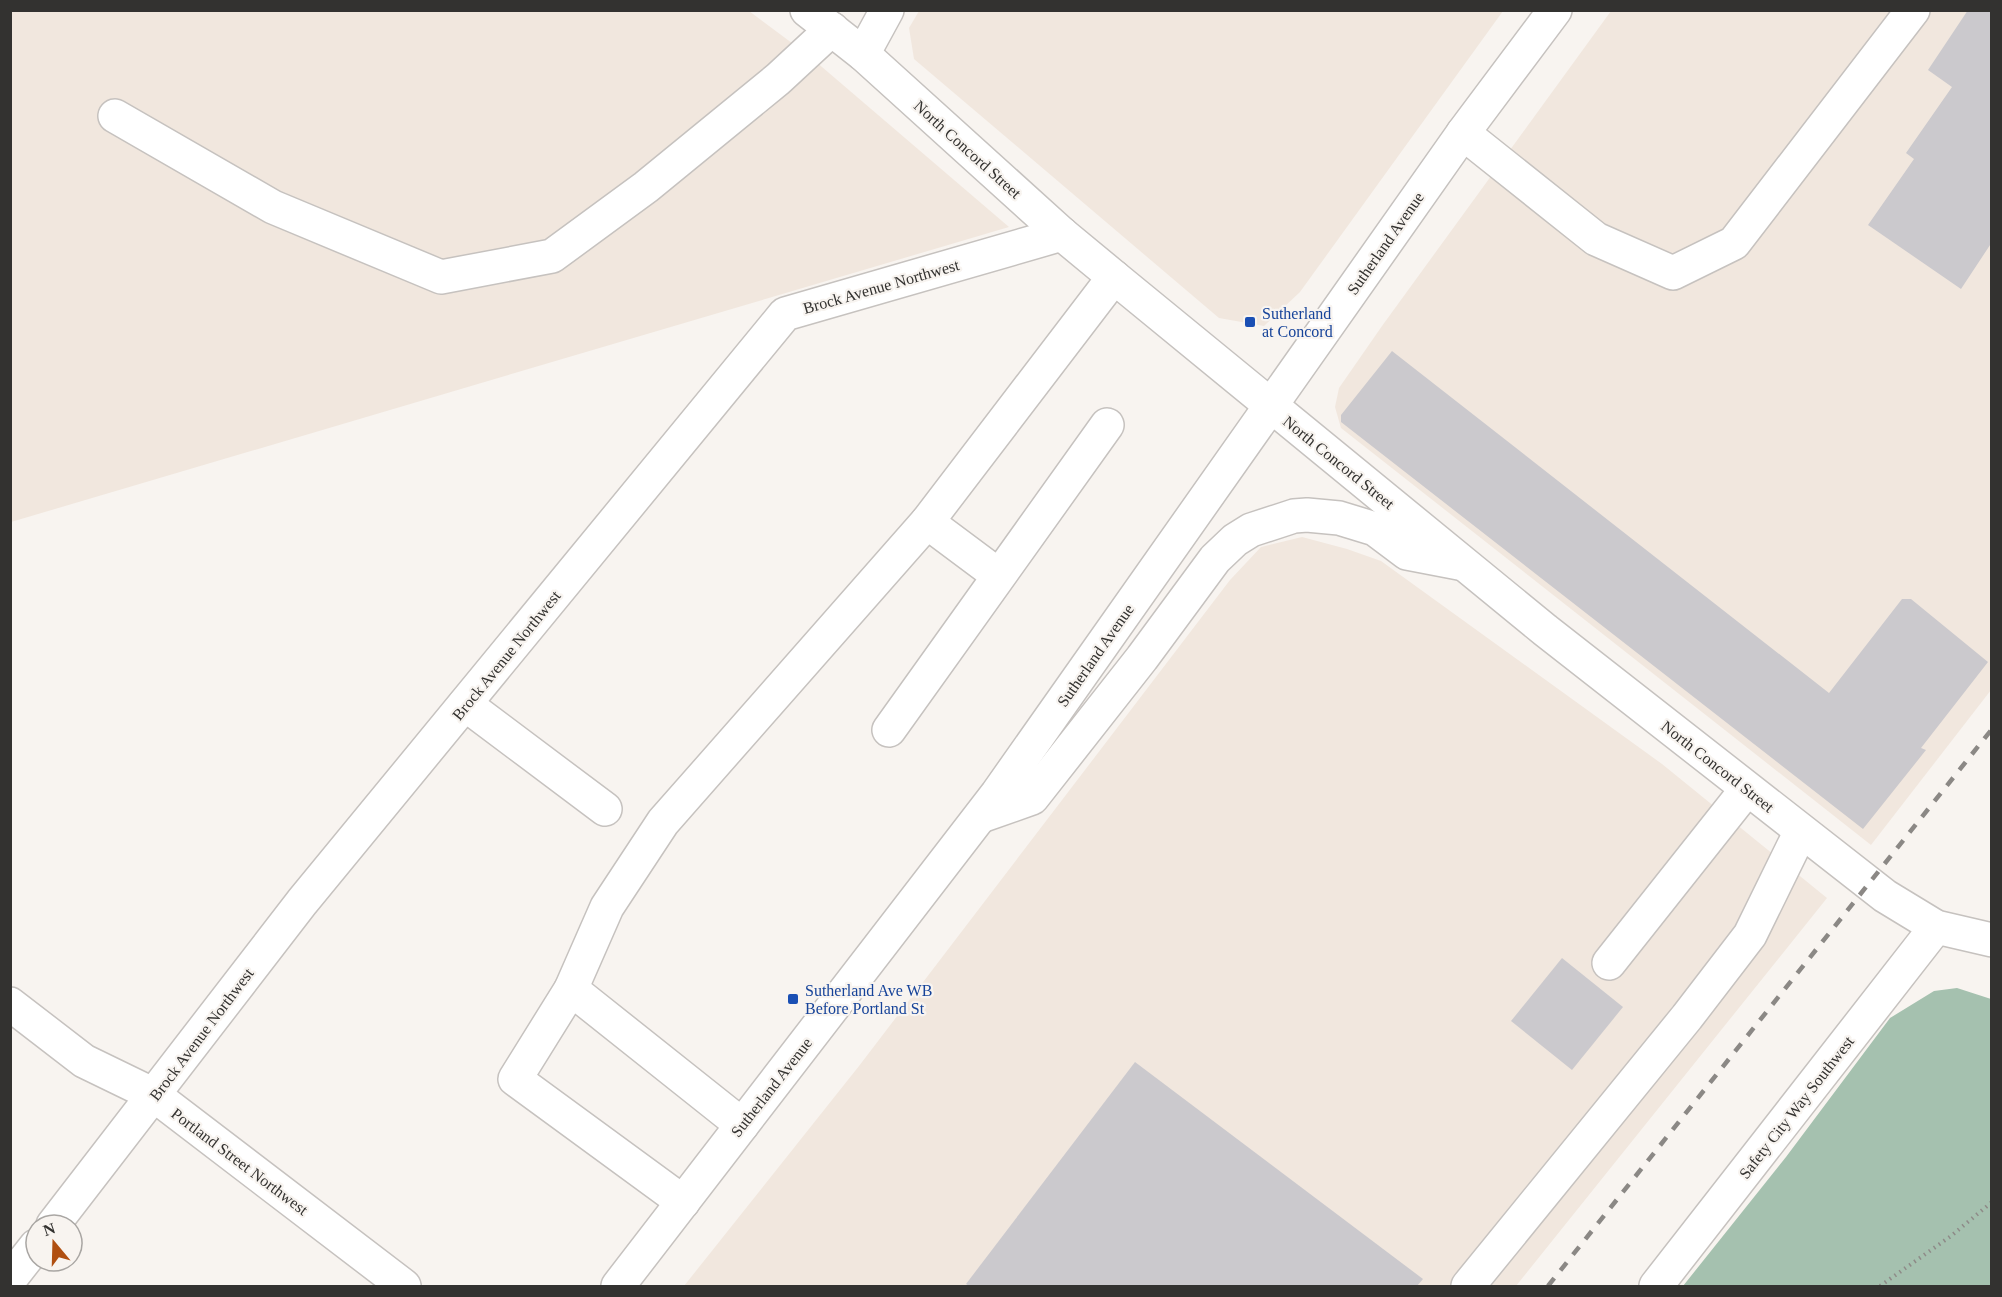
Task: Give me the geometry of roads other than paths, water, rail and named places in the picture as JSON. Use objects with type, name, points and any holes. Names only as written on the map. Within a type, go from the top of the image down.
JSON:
[{"type":"street","points":[[863,54],[887,10]]},
{"type":"street","name":"Sutherland Avenue","points":[[618,1287],[981,816],[1463,133],[1555,10]]},
{"type":"street","points":[[1463,133],[1596,239],[1673,273],[1734,243],[1913,10]]},
{"type":"street","points":[[115,116],[273,207],[441,277],[552,256],[655,180],[778,80],[820,20]]},
{"type":"street","name":"North Concord Street","points":[[820,20],[863,54],[1062,234],[1463,564],[1747,789],[1885,896],[1936,927],[1992,940]]},
{"type":"street","name":"Brock Avenue Northwest","points":[[62,1213],[302,902],[785,314],[1062,234]]},
{"type":"street","points":[[682,1202],[515,1079],[571,989],[607,907],[663,822],[927,522],[1114,277]]},
{"type":"street","points":[[889,730],[1107,425]]},
{"type":"street","points":[[955,485],[951,512],[961,548]]},
{"type":"street","points":[[981,816],[1032,798],[1142,658],[1215,559],[1235,540],[1251,530],[1294,516],[1339,518],[1375,529],[1407,552],[1463,564]]},
{"type":"street","points":[[927,522],[998,575]]},
{"type":"street","points":[[465,704],[605,809]]},
{"type":"street","points":[[1609,963],[1747,789]]},
{"type":"street","points":[[1468,1287],[1687,1017],[1750,935],[1802,831]]},
{"type":"street","name":"Safety City Way Southwest","points":[[1656,1287],[1936,927]]},
{"type":"street","points":[[571,989],[742,1125]]},
{"type":"street","name":"Portland Street Northwest","points":[[10,1004],[84,1061],[154,1095],[404,1287]]},
{"type":"street","points":[[10,1279],[24,1261]]},
{"type":"railway","points":[[1548,1286],[1992,729]]},
{"type":"place","name":"Sutherland at Concord","points":[[1250,322]]},
{"type":"place","name":"Sutherland Ave WB Before Portland St","points":[[793,999]]}]
